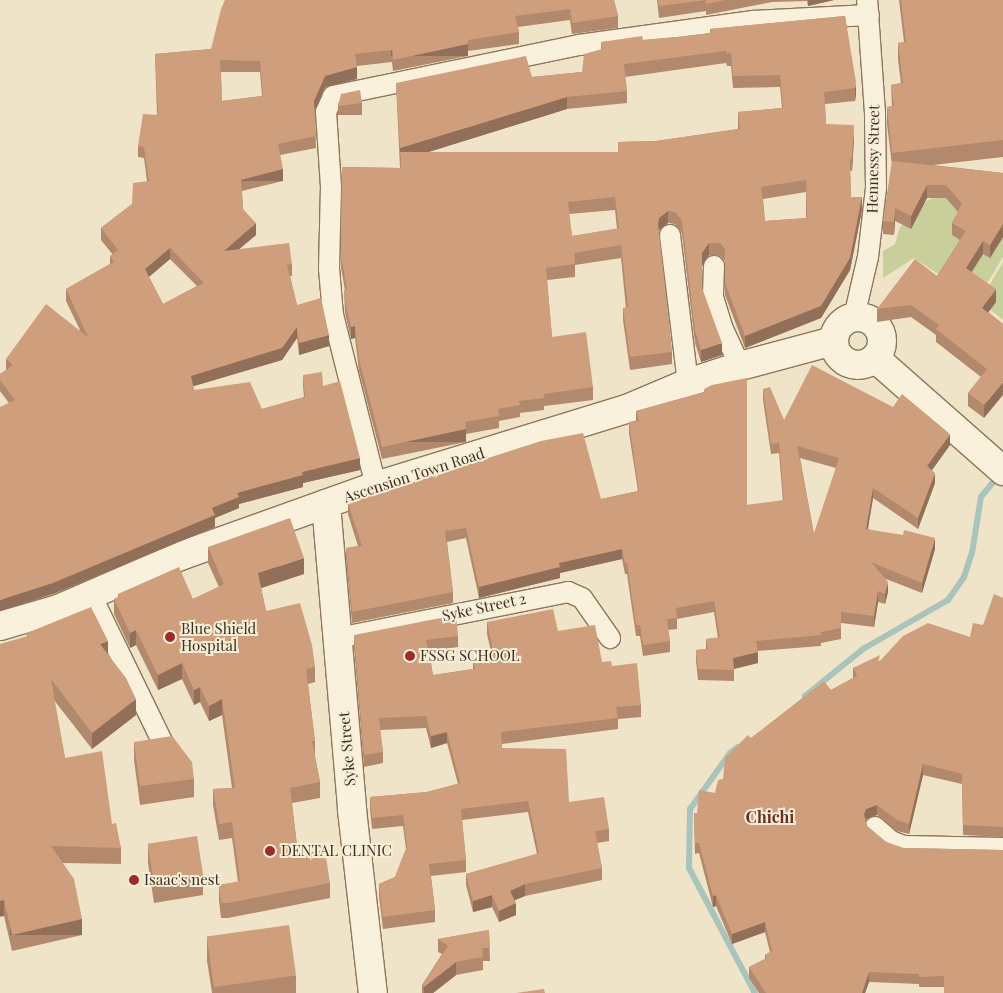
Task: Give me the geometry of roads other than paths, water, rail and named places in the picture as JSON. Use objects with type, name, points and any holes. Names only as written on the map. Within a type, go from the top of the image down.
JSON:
[{"type":"main road","points":[[854,317],[869,319],[880,330],[882,344],[875,358],[869,363],[853,364],[839,356],[833,341],[841,323],[854,317]]},
{"type":"main road","name":"Ascension Town Road","points":[[0,626],[58,608],[183,555],[376,486],[628,409],[688,383],[740,366],[833,341]]},
{"type":"main road","points":[[875,358],[1003,472]]},
{"type":"main road","name":"Syke Street","points":[[326,504],[352,810],[373,993]]},
{"type":"street","name":"Hennessy Street","points":[[854,317],[868,257],[876,188],[868,7]]},
{"type":"street","points":[[376,486],[334,314],[329,268],[331,187],[326,112],[333,96],[579,45],[868,7]]},
{"type":"street","points":[[670,235],[688,383]]},
{"type":"street","points":[[714,266],[713,297],[722,327],[740,366]]},
{"type":"street","name":"Syke Street 2","points":[[338,638],[568,592],[582,598],[610,638]]},
{"type":"street","points":[[91,594],[163,744]]},
{"type":"street","points":[[875,827],[891,841],[904,846],[1003,848]]},
{"type":"waterway","points":[[805,696],[863,649],[948,600],[964,577],[972,553],[981,497],[998,476]]},
{"type":"waterway","points":[[738,747],[730,753],[690,809],[689,868],[755,993]]},
{"type":"place","name":"Blue Shield Hospital","points":[[170,637]]},
{"type":"place","name":"FSSG SCHOOL","points":[[410,656]]},
{"type":"place","name":"DENTAL CLINIC","points":[[270,851]]},
{"type":"place","name":"Isaac's nest","points":[[134,880]]},
{"type":"district","name":"Chichi","points":[[770,817]]}]
